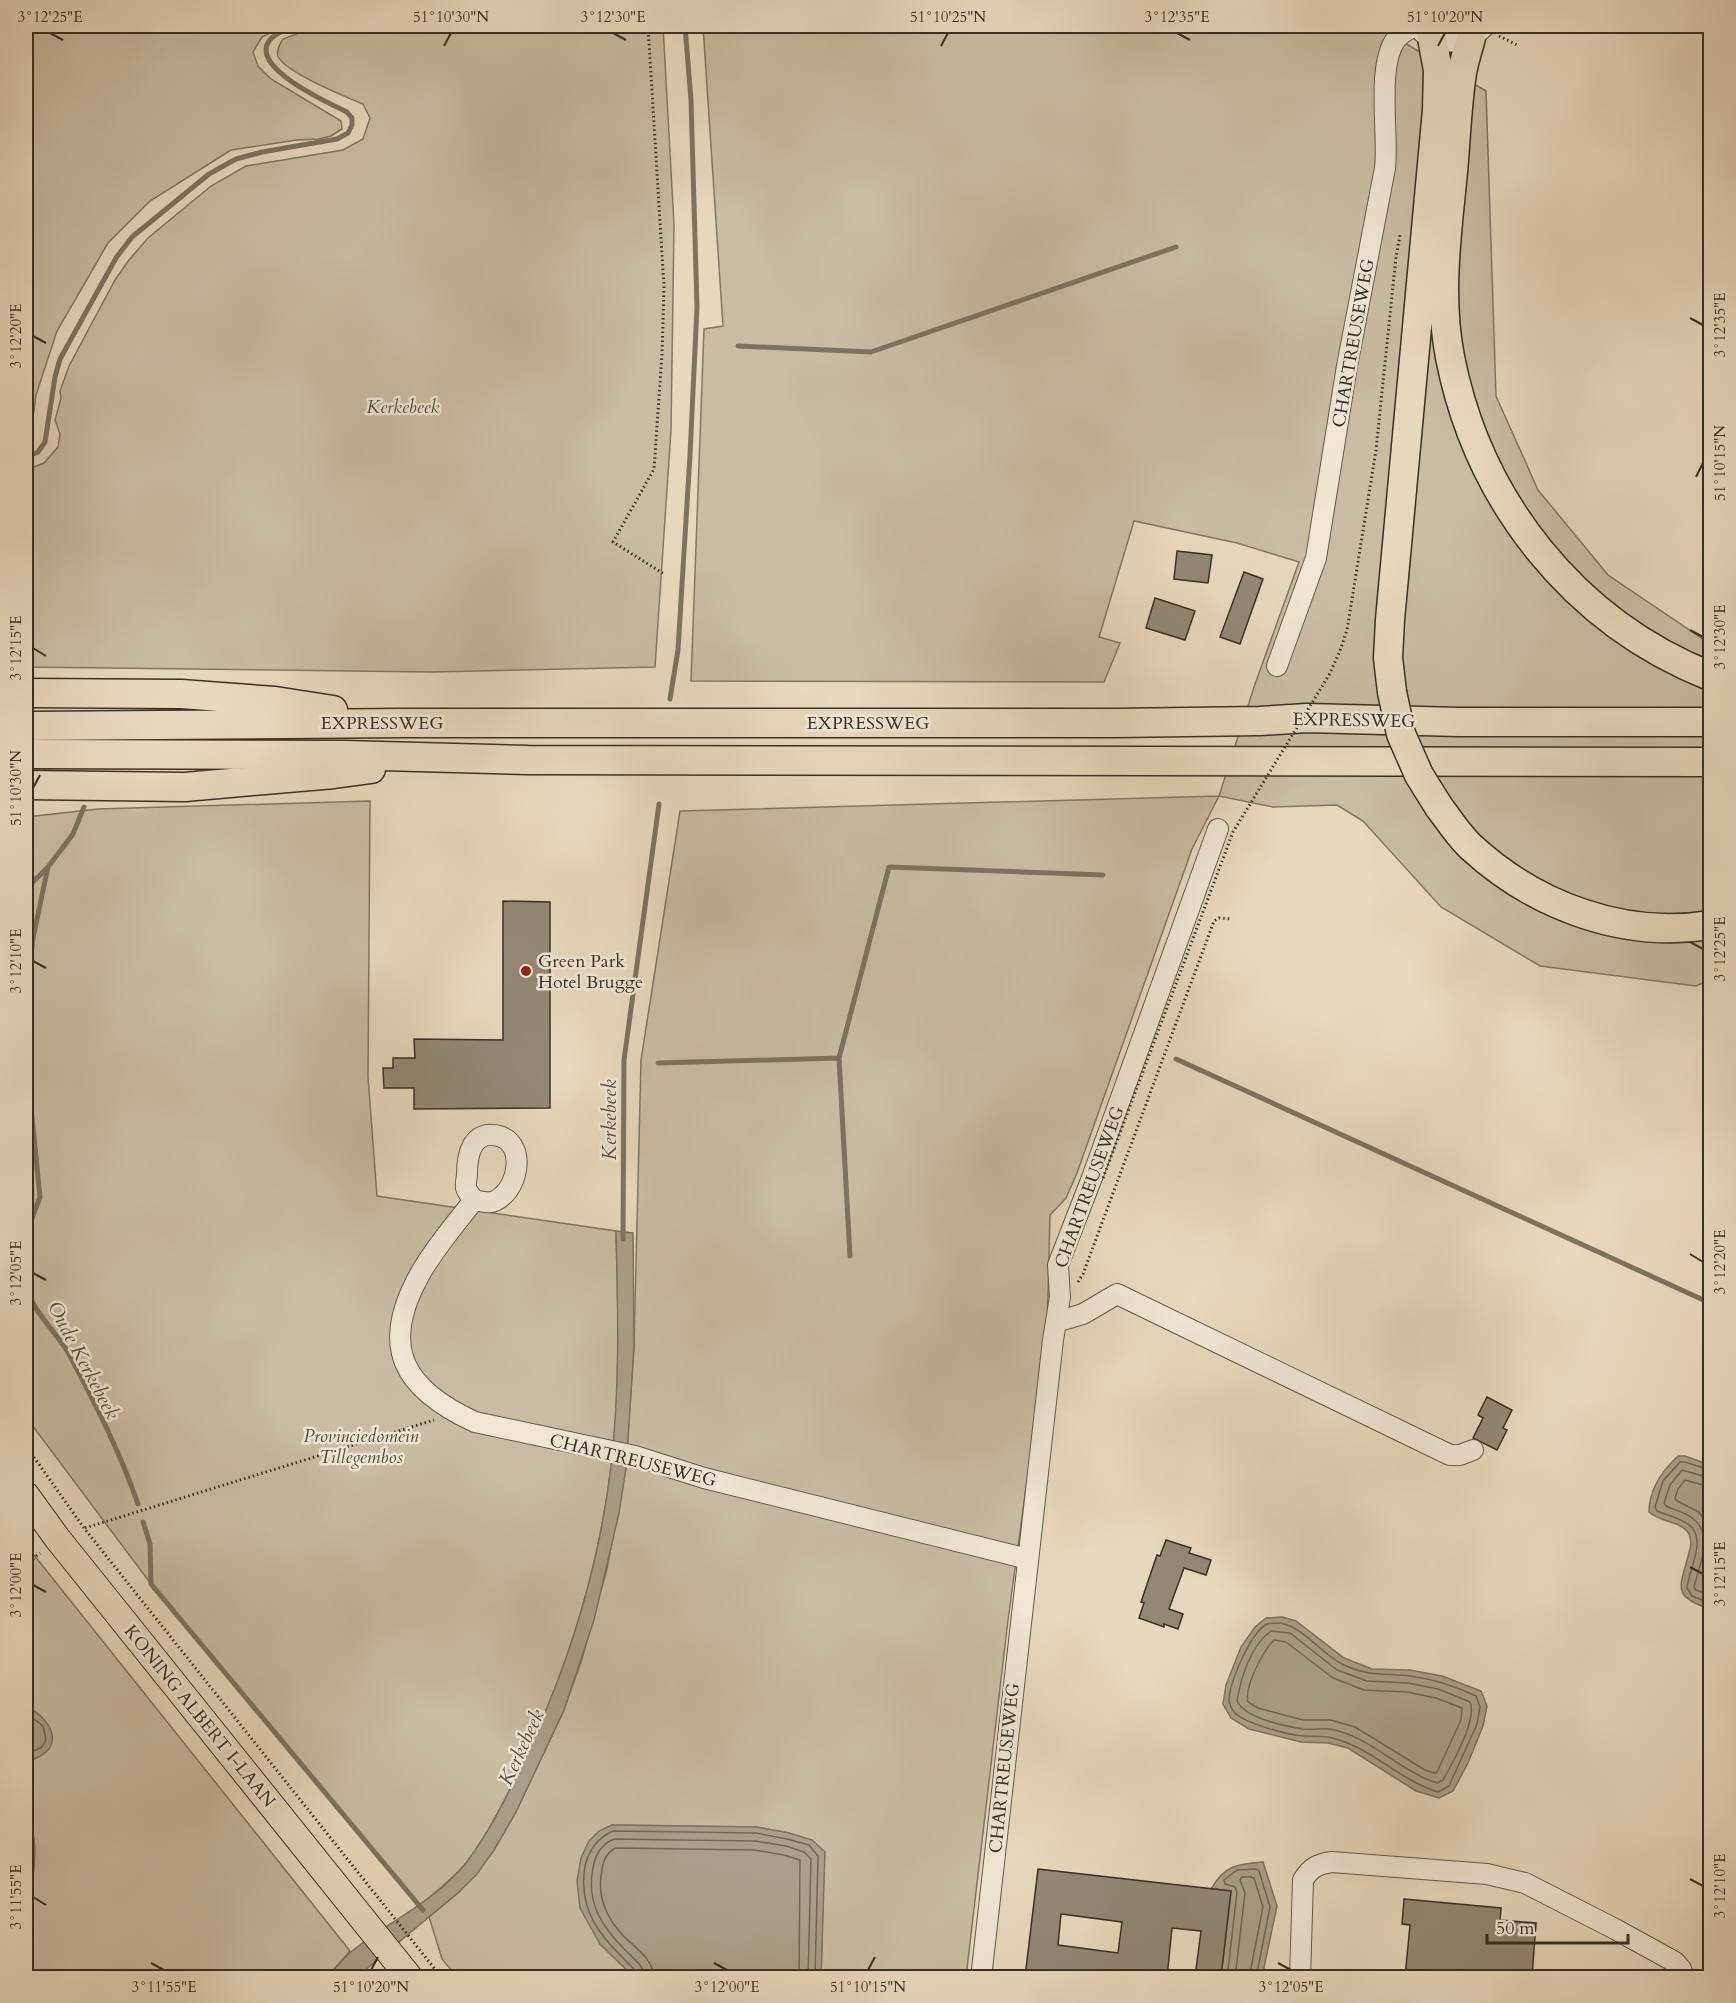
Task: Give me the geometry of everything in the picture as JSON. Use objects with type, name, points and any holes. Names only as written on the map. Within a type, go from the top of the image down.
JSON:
[{"type":"highway","points":[[1421,30],[1438,70],[1437,110],[1390,620],[1388,658],[1401,734],[1419,775],[1439,807],[1469,845],[1505,876],[1548,900],[1598,918],[1642,927],[1687,928],[1710,925]]},
{"type":"highway","points":[[1478,32],[1462,72],[1446,247],[1444,299],[1450,356],[1462,408],[1480,456],[1503,500],[1532,542],[1565,580],[1603,615],[1646,645],[1685,666],[1710,676]]},
{"type":"highway","points":[[26,693],[181,694],[275,701],[406,723]]},
{"type":"highway","name":"EXPRESSWEG","points":[[26,726],[406,723],[1115,723],[1307,718],[1471,722],[1710,722]]},
{"type":"highway","name":"EXPRESSWEG","points":[[26,754],[345,755],[449,759],[1710,762]]},
{"type":"highway","points":[[26,785],[185,787],[334,774],[449,759]]},
{"type":"main road","name":"KONING ALBERT I-LAAN","points":[[26,1495],[57,1538],[403,1949]]},
{"type":"main road","points":[[403,1949],[410,1977]]},
{"type":"street","points":[[1421,30],[1445,42],[1458,42],[1478,32]]},
{"type":"street","name":"CHARTREUSEWEG","points":[[1277,666],[1316,558],[1347,366],[1386,168],[1385,87],[1388,59],[1397,38],[1421,30]]},
{"type":"street","name":"CHARTREUSEWEG","points":[[981,1977],[1060,1297],[1058,1265],[1093,1175],[1218,829]]},
{"type":"street","name":"CHARTREUSEWEG","points":[[474,1200],[421,1272],[405,1304],[400,1336],[402,1360],[412,1378],[433,1398],[456,1414],[475,1422],[635,1456],[704,1478],[1028,1559]]},
{"type":"street","points":[[1056,1322],[1083,1314],[1117,1294],[1450,1455],[1460,1455],[1473,1450]]},
{"type":"street","points":[[1300,1977],[1303,1880],[1309,1870],[1318,1864],[1332,1862],[1487,1874],[1525,1883],[1675,1962],[1684,1977]]},
{"type":"path","points":[[648,26],[664,287],[662,354],[654,469],[613,542],[664,574]]},
{"type":"path","name":"CHARTREUSEWEG","points":[[1103,1178],[1233,832],[1329,675],[1347,630],[1371,487],[1396,257],[1401,233]]},
{"type":"path","points":[[1060,1297],[1076,1285],[1083,1274],[1214,921],[1219,918],[1231,919]]},
{"type":"path","points":[[57,1538],[456,1414]]},
{"type":"path","points":[[26,1446],[84,1528],[403,1949],[442,1977]]},
{"type":"green space","points":[[26,26],[283,26],[262,37],[253,52],[258,66],[271,79],[341,121],[342,129],[331,136],[319,139],[231,150],[150,201],[108,243],[57,331],[36,395],[30,440],[26,436]]},
{"type":"green space","name":"Kerkebeek","points":[[318,26],[663,26],[674,225],[671,430],[655,667],[432,672],[26,667],[26,470],[44,463],[58,447],[60,434],[55,420],[61,398],[60,391],[69,366],[115,280],[148,238],[211,186],[246,166],[343,150],[363,139],[370,118],[363,104],[303,76],[291,69],[278,56],[278,49],[283,39]]},
{"type":"green space","points":[[703,26],[1376,26],[1486,91],[1496,396],[1538,490],[1608,575],[1710,644],[1710,980],[1696,986],[1540,966],[1441,907],[1363,821],[1337,805],[1273,807],[1219,796],[1254,687],[1299,562],[1237,543],[1134,521],[1099,637],[1120,643],[1104,682],[691,681],[704,329],[723,326]]},
{"type":"green space","points":[[1219,796],[1192,849],[1077,1173],[1066,1198],[1050,1215],[1047,1333],[1008,1620],[966,1977],[821,1977],[824,1852],[789,1833],[756,1827],[612,1825],[600,1944],[634,1977],[457,1977],[442,1959],[429,1917],[459,1892],[494,1850],[516,1812],[564,1710],[582,1659],[607,1569],[626,1468],[634,1346],[641,1060],[680,811]]},
{"type":"green space","name":"Provinciedomein Tillegembos","points":[[370,801],[368,1077],[377,1196],[616,1231],[618,1349],[614,1438],[605,1507],[577,1626],[549,1703],[493,1822],[461,1869],[419,1906],[151,1584],[26,1417],[26,817],[98,809]]},
{"type":"green space","points":[[26,1545],[350,1951],[327,1977],[26,1977],[26,1895],[33,1868],[35,1846],[31,1828],[26,1821]]},
{"type":"water","points":[[616,1231],[633,1233],[634,1346],[626,1468],[619,1513],[594,1620],[564,1710],[516,1812],[477,1874],[459,1892],[357,1977],[327,1978],[352,1951],[427,1900],[466,1863],[486,1834],[511,1788],[560,1674],[592,1571],[611,1466],[617,1378]]},
{"type":"water","points":[[1678,1456],[1685,1456],[1710,1465],[1710,1609],[1689,1600],[1682,1589],[1681,1583],[1691,1546],[1689,1534],[1681,1526],[1658,1518],[1649,1512],[1654,1488]]},
{"type":"water","points":[[1282,1617],[1296,1621],[1344,1658],[1372,1669],[1410,1670],[1442,1676],[1481,1691],[1487,1706],[1483,1726],[1468,1763],[1453,1791],[1439,1798],[1416,1791],[1348,1748],[1328,1743],[1301,1742],[1249,1729],[1231,1718],[1223,1704],[1226,1685],[1241,1647],[1255,1627],[1266,1618]]},
{"type":"water","points":[[26,1706],[44,1720],[52,1736],[47,1751],[26,1762]]},
{"type":"water","points":[[26,1821],[31,1831],[34,1860],[32,1880],[26,1895]]},
{"type":"water","points":[[612,1825],[756,1827],[812,1840],[825,1852],[821,1977],[634,1977],[600,1944],[580,1908],[577,1881],[581,1858],[589,1841],[599,1831]]},
{"type":"water","points":[[1263,1862],[1277,1906],[1262,1977],[1221,1977],[1231,1891],[1211,1889],[1221,1875],[1232,1867]]},
{"type":"building","points":[[1177,551],[1212,555],[1208,583],[1174,579]]},
{"type":"building","points":[[1244,572],[1263,579],[1240,644],[1220,637]]},
{"type":"building","points":[[1155,598],[1195,611],[1185,640],[1146,628]]},
{"type":"building","name":"Green Park Hotel Brugge","points":[[503,901],[550,902],[550,1108],[414,1109],[414,1088],[384,1088],[383,1068],[393,1068],[393,1058],[415,1058],[414,1039],[503,1040]]},
{"type":"building","points":[[1487,1397],[1512,1410],[1503,1428],[1507,1430],[1497,1450],[1473,1438],[1483,1418],[1478,1415]]},
{"type":"building","points":[[1166,1540],[1191,1548],[1189,1553],[1211,1560],[1206,1575],[1184,1568],[1169,1609],[1183,1614],[1178,1629],[1164,1624],[1164,1627],[1139,1618],[1144,1603],[1141,1602],[1157,1555],[1160,1556]]},
{"type":"building","points":[[1038,1869],[1231,1891],[1221,1977],[1195,1977],[1201,1931],[1172,1928],[1167,1977],[1025,1977]],"holes":[[[1061,1914],[1122,1922],[1118,1953],[1058,1945]]]},
{"type":"building","points":[[1404,1899],[1501,1908],[1500,1920],[1536,1923],[1532,1977],[1405,1977],[1410,1925],[1402,1924]]},
{"type":"waterway","name":"Oude Kerkebeek","points":[[26,456],[38,452],[45,442],[60,359],[116,258],[132,237],[209,174],[236,159],[262,152],[337,139],[348,133],[352,125],[352,118],[347,112],[309,93],[281,73],[271,62],[266,51],[269,41],[293,26]]},
{"type":"waterway","name":"Kerkebeek","points":[[670,699],[678,650],[697,307],[691,100],[685,26]]},
{"type":"waterway","points":[[738,346],[871,352],[1176,247]]},
{"type":"waterway","name":"Kerkebeek","points":[[623,1239],[624,1060],[659,804]]},
{"type":"waterway","name":"Oude Kerkebeek","points":[[26,1234],[40,1197],[28,1078],[31,1043],[28,1015],[29,975],[33,938],[48,867],[73,834],[84,807]]},
{"type":"waterway","points":[[26,889],[48,867]]},
{"type":"waterway","points":[[850,1256],[839,1058],[889,867],[1103,875]]},
{"type":"waterway","points":[[658,1063],[839,1058]]},
{"type":"waterway","points":[[1176,1059],[1710,1303]]},
{"type":"waterway","name":"Oude Kerkebeek","points":[[26,1261],[26,1284],[33,1303],[64,1345],[79,1372],[115,1447],[138,1504]]},
{"type":"waterway","points":[[143,1522],[150,1544],[151,1584],[423,1910]]},
{"type":"place","name":"Green Park Hotel Brugge","points":[[526,971]]}]
